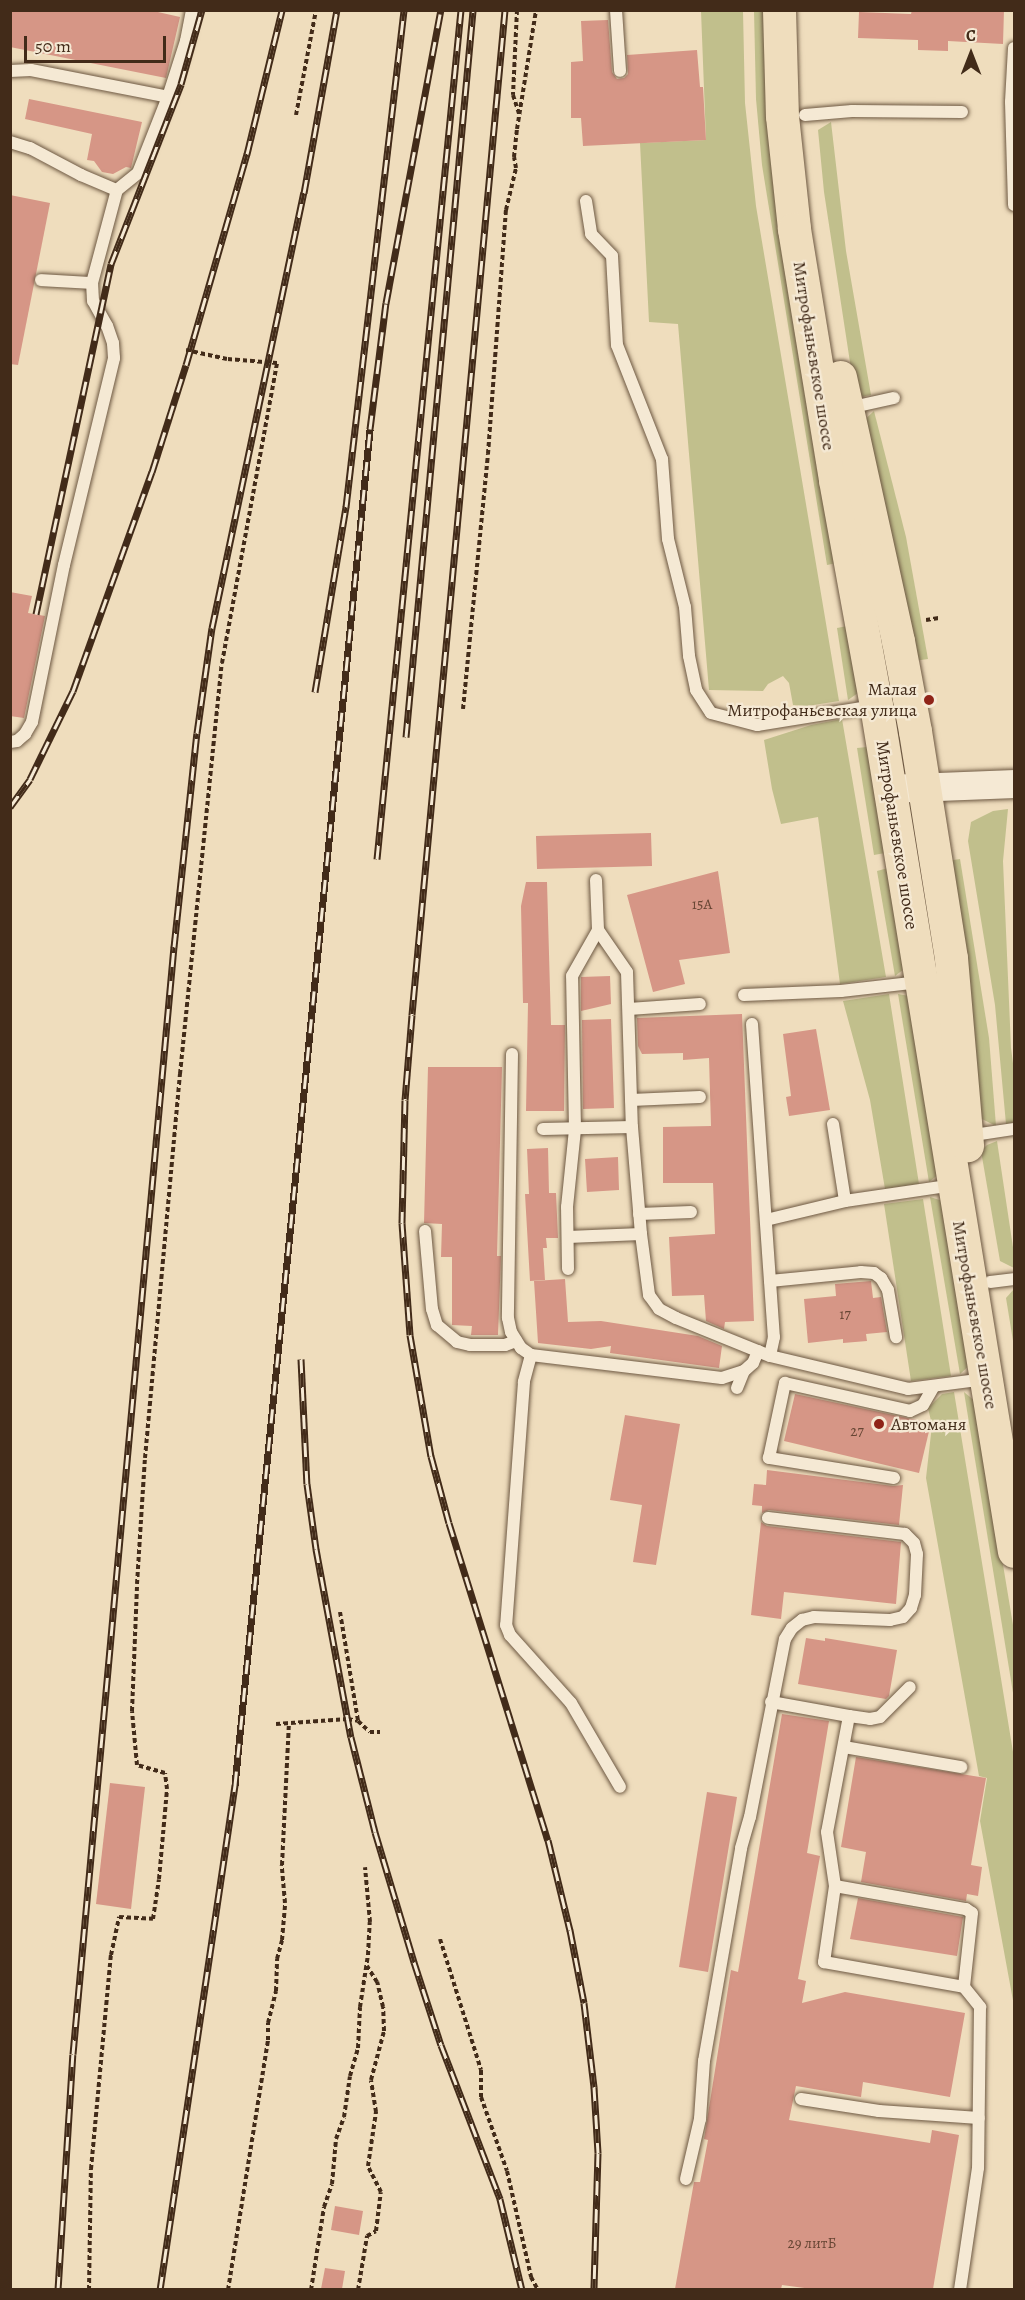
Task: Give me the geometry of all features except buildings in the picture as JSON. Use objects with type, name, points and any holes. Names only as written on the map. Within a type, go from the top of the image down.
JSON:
[{"type":"main road","name":"Митрофаньевское шоссе","points":[[779,10],[782,116],[794,229],[835,480],[876,705],[1014,1551]]},
{"type":"main road","name":"Митрофаньевское шоссе","points":[[801,10],[805,115],[819,245],[846,409],[898,641],[924,788],[951,958],[966,1137],[1002,1280],[1014,1428]]},
{"type":"street","points":[[889,789],[1014,784]]},
{"type":"lane","points":[[10,742],[17,741],[33,722],[64,565],[114,358],[113,343],[107,327],[93,302],[92,283],[117,190],[138,173],[168,98],[186,41],[192,10]]},
{"type":"lane","points":[[616,10],[620,70]]},
{"type":"lane","points":[[1014,48],[1011,102],[1014,205]]},
{"type":"lane","points":[[10,71],[31,70],[168,98]]},
{"type":"lane","points":[[805,115],[852,111],[962,112]]},
{"type":"lane","points":[[10,142],[30,147],[81,175],[117,190]]},
{"type":"lane","points":[[586,201],[591,234],[612,256],[617,345],[662,459],[668,539],[685,607],[689,656],[696,690],[711,713],[757,725],[876,705]]},
{"type":"lane","points":[[41,280],[92,283]]},
{"type":"lane","points":[[846,409],[894,398]]},
{"type":"lane","points":[[568,1269],[567,1206],[575,1129],[572,976],[597,930],[596,880]]},
{"type":"lane","points":[[597,930],[627,972],[632,1127],[639,1214],[649,1295],[659,1309],[764,1353],[908,1389],[986,1379]]},
{"type":"lane","points":[[744,995],[841,991],[920,982]]},
{"type":"lane","points":[[628,1009],[700,1004]]},
{"type":"lane","points":[[512,1054],[508,1318],[516,1341],[531,1355],[722,1378],[744,1371],[764,1353],[774,1337],[752,1024]]},
{"type":"lane","points":[[631,1100],[700,1097]]},
{"type":"lane","points":[[833,1124],[845,1201]]},
{"type":"lane","points":[[543,1129],[632,1127]]},
{"type":"lane","points":[[966,1137],[1014,1129]]},
{"type":"lane","points":[[766,1220],[845,1201],[953,1185]]},
{"type":"lane","points":[[639,1214],[691,1212]]},
{"type":"lane","points":[[425,1231],[432,1308],[437,1325],[457,1342],[470,1345],[505,1345],[516,1341]]},
{"type":"lane","points":[[568,1237],[641,1234]]},
{"type":"lane","points":[[770,1281],[861,1272],[873,1273],[881,1278],[888,1290],[896,1337]]},
{"type":"lane","points":[[531,1355],[524,1382],[506,1625],[510,1635],[571,1703],[620,1787]]},
{"type":"lane","points":[[737,1388],[744,1371]]},
{"type":"lane","points":[[894,1478],[769,1458],[786,1383],[910,1411],[923,1405],[934,1386]]},
{"type":"lane","points":[[686,2179],[700,2119],[704,2061],[741,1848],[750,1817],[785,1639],[792,1628],[802,1620],[814,1617],[890,1620],[903,1617],[911,1608],[915,1595],[917,1554],[914,1543],[905,1534],[768,1518]]},
{"type":"lane","points":[[771,1702],[870,1719],[880,1717],[910,1687]]},
{"type":"lane","points":[[849,1716],[827,1832],[835,1886],[824,1962],[964,1987],[980,2007],[978,2168],[960,2289]]},
{"type":"lane","points":[[844,1747],[961,1767]]},
{"type":"lane","points":[[835,1886],[966,1908],[972,1913],[964,1987]]},
{"type":"lane","points":[[801,2099],[879,2111],[979,2118]]},
{"type":"path","points":[[296,115],[316,10]]},
{"type":"path","points":[[517,10],[513,95],[520,115]]},
{"type":"path","points":[[463,709],[495,372],[506,210],[512,177],[516,168],[514,157],[536,10]]},
{"type":"path","points":[[89,2289],[91,2169],[111,1955],[119,1917],[153,1919],[167,1789],[165,1773],[137,1765],[132,1711],[137,1584],[180,1074],[222,663],[277,363],[242,361],[186,350]]},
{"type":"path","points":[[926,620],[939,618]]},
{"type":"path","points":[[340,1612],[358,1721],[368,1731],[380,1732]]},
{"type":"path","points":[[276,1724],[358,1721]]},
{"type":"path","points":[[228,2289],[268,2040],[268,2023],[276,1991],[277,1959],[282,1940],[285,1903],[282,1865],[289,1723]]},
{"type":"path","points":[[311,2289],[324,2207],[332,2184],[336,2139],[344,2117],[350,2076],[358,2048],[360,2007],[370,1922],[365,1867]]},
{"type":"path","points":[[440,1939],[481,2070],[481,2097],[507,2171],[531,2277],[538,2289]]},
{"type":"path","points":[[358,2289],[367,2236],[376,2231],[381,2192],[368,2166],[376,2112],[371,2080],[384,2031],[383,2007],[377,1982],[366,1965]]},
{"type":"shaded area","points":[[701,11],[743,11],[745,103],[756,206],[839,701],[807,706],[793,705],[789,683],[783,676],[768,684],[763,691],[709,690],[678,324],[649,322],[640,143],[706,140]]},
{"type":"shaded area","points":[[754,11],[765,11],[837,563],[827,565],[762,165],[756,99]]},
{"type":"shaded area","points":[[831,122],[846,251],[871,395],[860,397],[855,395],[824,192],[818,130]]},
{"type":"shaded area","points":[[874,411],[906,537],[928,659],[914,661],[860,424]]},
{"type":"shaded area","points":[[847,626],[858,693],[848,700],[837,628]]},
{"type":"shaded area","points":[[842,719],[886,977],[840,984],[818,817],[781,824],[772,789],[764,740],[811,725]]},
{"type":"shaded area","points":[[867,747],[885,853],[874,855],[857,748]]},
{"type":"shaded area","points":[[1008,809],[1003,861],[1014,1071],[1014,1123],[1006,1124],[995,1005],[968,841],[971,822],[993,811]]},
{"type":"shaded area","points":[[960,859],[989,1038],[996,1126],[976,1116],[947,861]]},
{"type":"shaded area","points":[[888,868],[904,969],[895,976],[877,871]]},
{"type":"shaded area","points":[[889,994],[919,1184],[885,1189],[870,1100],[843,1001]]},
{"type":"shaded area","points":[[898,994],[909,996],[939,1174],[929,1182]]},
{"type":"shaded area","points":[[997,1141],[1014,1254],[1014,1268],[1000,1261],[981,1151],[987,1145]]},
{"type":"shaded area","points":[[930,1197],[943,1201],[970,1365],[960,1374]]},
{"type":"shaded area","points":[[923,1199],[951,1376],[911,1381],[884,1204]]},
{"type":"shaded area","points":[[1014,1289],[1014,1347],[1006,1298]]},
{"type":"shaded area","points":[[954,1392],[1014,1758],[1014,2006],[980,1821],[987,1778],[979,1776],[926,1478],[932,1425],[928,1408],[942,1394]]},
{"type":"shaded area","points":[[964,1392],[976,1402],[1014,1631],[1014,1699]]},
{"type":"railway","points":[[36,614],[111,264],[181,84],[202,10]]},
{"type":"railway","points":[[10,807],[30,779],[73,691],[152,472],[186,365],[247,154],[282,10]]},
{"type":"railway","points":[[58,2290],[73,2054],[174,947],[197,733],[212,628],[304,193],[337,10]]},
{"type":"railway","points":[[315,692],[346,507],[404,10]]},
{"type":"railway","points":[[160,2290],[235,1785],[370,429],[386,303],[441,10]]},
{"type":"railway","points":[[377,859],[461,10]]},
{"type":"railway","points":[[406,737],[473,10]]},
{"type":"railway","points":[[505,10],[412,1015],[405,1100],[402,1223],[410,1335],[431,1456],[449,1523],[548,1840],[570,1930],[584,2003],[594,2087],[598,2153],[594,2290]]},
{"type":"railway","points":[[301,1359],[307,1484],[316,1549],[351,1737],[375,1832],[414,1962],[441,2045],[500,2199],[522,2290]]},
{"type":"place","name":"Малая Митрофаньевская улица","points":[[929,700]]},
{"type":"place","name":"Автоманя","points":[[879,1424]]}]
